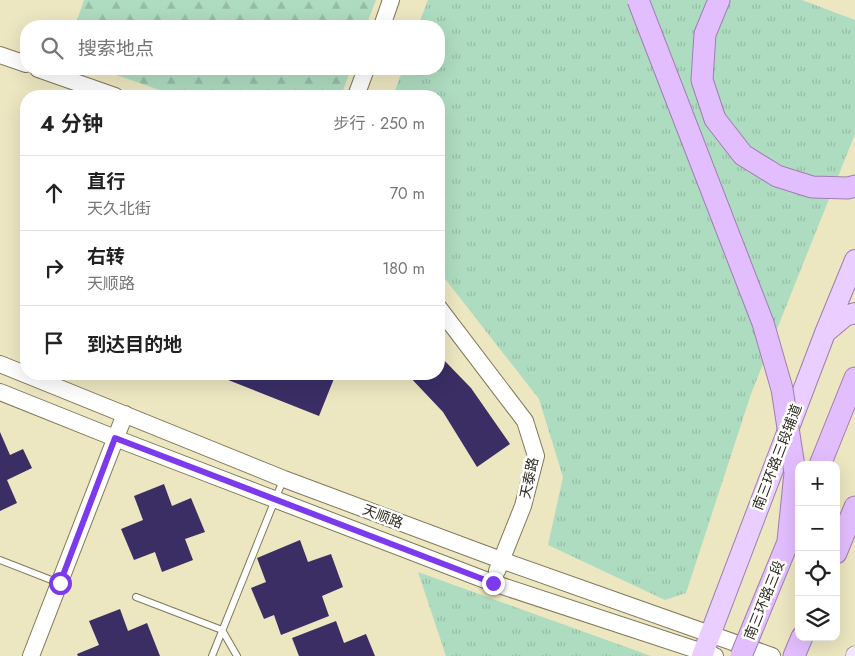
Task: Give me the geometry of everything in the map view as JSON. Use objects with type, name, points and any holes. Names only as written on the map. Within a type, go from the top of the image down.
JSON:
[{"type":"highway","points":[[638,0],[763,323],[782,389],[795,472],[788,541]]},
{"type":"highway","points":[[719,0],[705,34],[702,80],[715,119],[743,155],[777,176],[812,187],[848,188],[855,186]]},
{"type":"highway","points":[[822,461],[855,378]]},
{"type":"highway","points":[[837,551],[854,512]]},
{"type":"highway","name":"南三环路三段","points":[[741,656],[795,525]]},
{"type":"highway","points":[[794,656],[800,641]]},
{"type":"main road","name":"南三环路三段辅道","points":[[707,649],[825,333],[855,260]]},
{"type":"main road","points":[[825,333],[845,316],[855,313]]},
{"type":"street","points":[[384,20],[391,0]]},
{"type":"street","points":[[0,55],[20,62]]},
{"type":"street","points":[[55,75],[98,90]]},
{"type":"street","points":[[358,90],[364,75]]},
{"type":"street","name":"天泰路","points":[[445,316],[526,421],[536,456],[523,506],[493,583]]},
{"type":"street","name":"天顺路","points":[[0,364],[20,372]]},
{"type":"street","name":"天顺路","points":[[40,380],[284,479],[501,560],[707,649]]},
{"type":"street","name":"天顺路","points":[[0,392],[493,583],[707,649],[772,656]]},
{"type":"street","points":[[31,656],[125,414]]},
{"type":"lane","points":[[212,656],[284,479]]},
{"type":"lane","points":[[0,560],[60,583]]},
{"type":"lane","points":[[136,597],[222,630],[237,656]]},
{"type":"green space","points":[[84,0],[376,0],[368,20],[77,20]]},
{"type":"green space","points":[[428,0],[802,0],[855,20],[855,134],[751,394],[686,593],[665,600],[548,545],[563,477],[539,399],[445,279],[445,90],[395,90],[401,75],[445,75],[445,20],[420,20]]},
{"type":"green space","points":[[116,75],[349,75],[343,90],[160,90]]},
{"type":"green space","points":[[418,572],[651,656],[446,656]]},
{"type":"building","points":[[445,361],[471,388],[510,444],[477,467],[443,412],[413,380],[445,380]]},
{"type":"building","points":[[228,380],[333,380],[319,416]]},
{"type":"building","points":[[0,432],[10,455],[23,449],[32,468],[7,480],[17,503],[0,511]]},
{"type":"building","points":[[164,484],[172,506],[191,498],[205,532],[185,539],[193,560],[162,572],[155,552],[134,560],[121,529],[143,520],[134,496]]},
{"type":"building","points":[[300,540],[308,562],[331,554],[343,587],[322,596],[329,616],[281,635],[274,615],[264,619],[251,588],[266,582],[257,558]]},
{"type":"building","points":[[120,609],[128,631],[147,623],[160,656],[78,656],[77,654],[99,645],[89,621]]},
{"type":"building","points":[[336,621],[344,643],[366,634],[375,656],[299,656],[292,638]]},
{"type":"route","points":[[60,583],[115,438],[493,583]]}]
